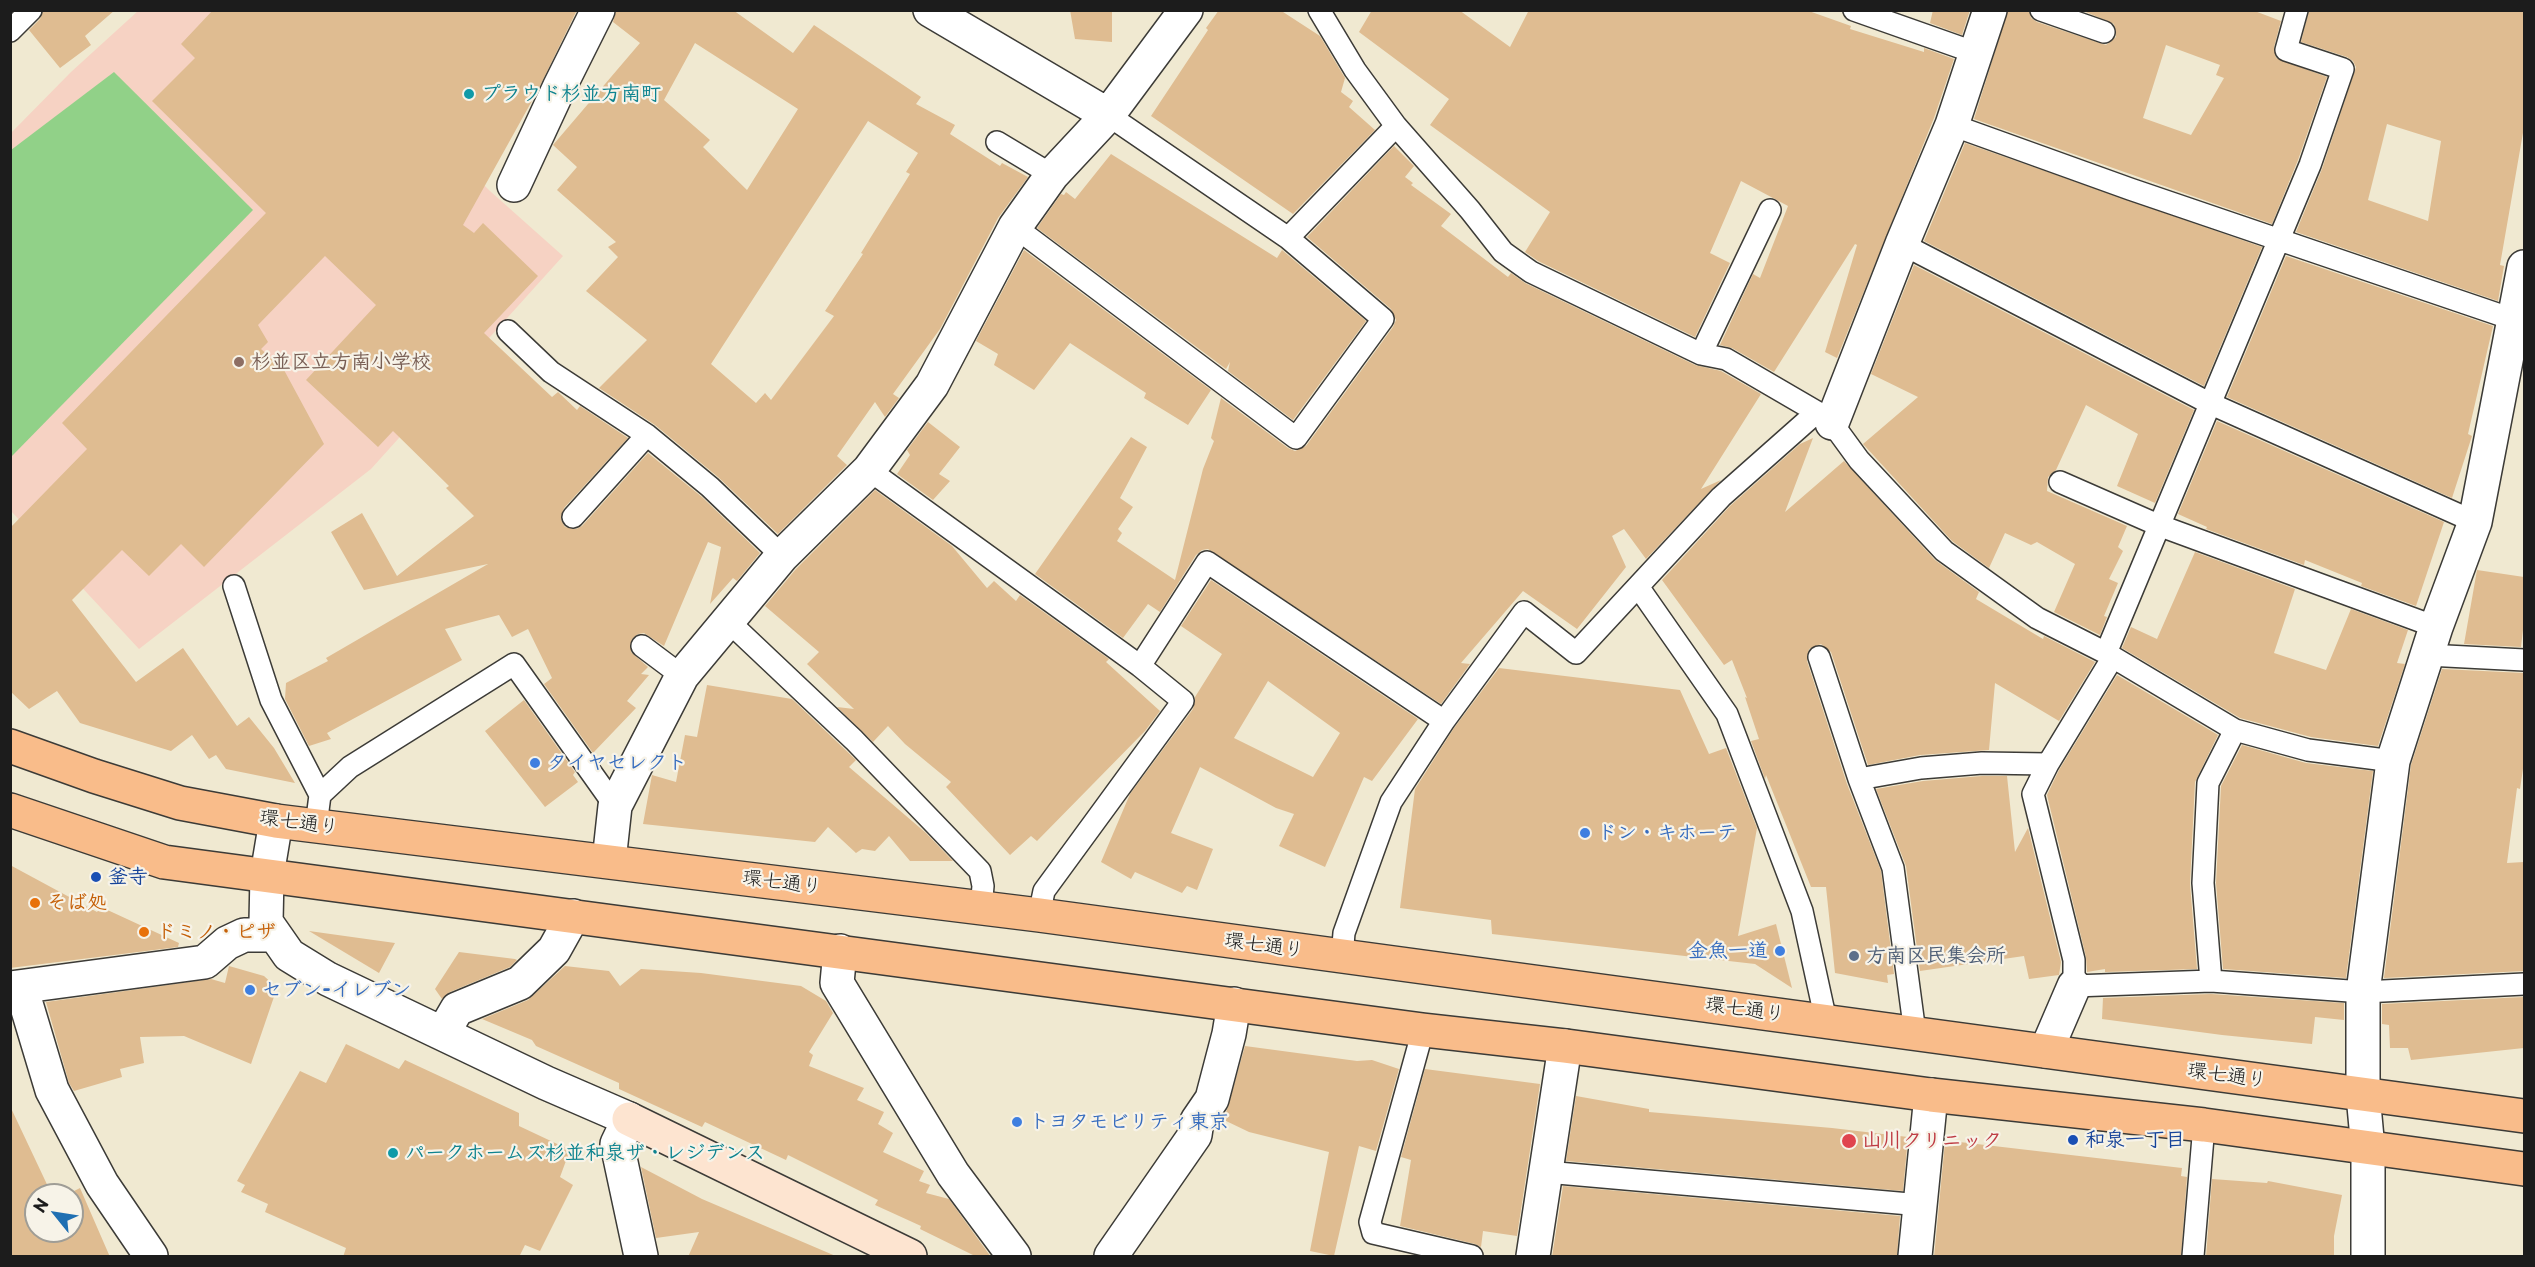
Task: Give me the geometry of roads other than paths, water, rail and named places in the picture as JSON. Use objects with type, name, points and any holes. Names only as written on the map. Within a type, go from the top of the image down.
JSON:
[{"type":"main road","name":"環七通り","points":[[10,746],[180,803],[276,822],[318,811],[609,861],[1039,915],[2524,1116]]},
{"type":"main road","points":[[10,810],[164,862],[1423,1030],[1931,1095],[2204,1125],[2368,1149],[2524,1168]]},
{"type":"street","points":[[514,185],[598,10]]},
{"type":"street","points":[[930,10],[1108,115]]},
{"type":"street","points":[[609,861],[615,806],[682,676],[782,556],[869,470],[932,385],[1015,227],[1052,175],[1108,115],[1186,10]]},
{"type":"street","points":[[1824,418],[1902,244],[1952,125],[1990,10]]},
{"type":"street","points":[[2368,1257],[2368,1149],[2363,1095],[2362,992],[2393,761],[2431,641],[2475,522],[2520,320],[2524,267]]},
{"type":"street","points":[[276,822],[267,875],[266,922],[289,955],[328,979],[629,1119],[910,1257]]},
{"type":"street","points":[[443,1034],[457,1009],[520,982],[554,950],[573,916]]},
{"type":"street","points":[[151,1257],[102,1184],[52,1090],[16,987],[205,962],[227,943],[244,936],[273,935]]},
{"type":"street","points":[[840,951],[837,983],[953,1174],[1014,1257]]},
{"type":"street","points":[[2046,1051],[2074,986]]},
{"type":"street","points":[[1111,1257],[1195,1135],[1197,1121],[1212,1099],[1229,1034],[1234,1004]]},
{"type":"street","points":[[1533,1257],[1565,1047]]},
{"type":"street","points":[[1915,1257],[1931,1095]]},
{"type":"street","points":[[629,1119],[617,1144],[641,1257]]},
{"type":"lane","points":[[10,31],[31,10]]},
{"type":"lane","points":[[1319,10],[1355,70],[1396,126],[1470,210],[1503,252],[1531,272],[1701,354],[1726,359],[1824,418],[1859,460],[1944,551],[2037,618],[2109,655],[2235,730],[2308,750],[2393,761]]},
{"type":"lane","points":[[1854,10],[1976,53]]},
{"type":"lane","points":[[2041,10],[2104,32]]},
{"type":"lane","points":[[2297,10],[2286,50],[2343,69],[2310,165],[2158,525],[2109,655],[2033,794],[2074,960],[2074,986],[2211,981],[2362,992],[2524,984]]},
{"type":"lane","points":[[1015,227],[1296,438],[1383,319],[1288,238],[1108,115]]},
{"type":"lane","points":[[1952,125],[2278,239],[2520,320]]},
{"type":"lane","points":[[1288,238],[1396,126]]},
{"type":"lane","points":[[997,142],[1052,175]]},
{"type":"lane","points":[[1701,354],[1770,210]]},
{"type":"lane","points":[[1902,244],[2209,403],[2475,522]]},
{"type":"lane","points":[[508,332],[551,372],[647,435],[710,487],[782,556]]},
{"type":"lane","points":[[1342,957],[1344,933],[1391,802],[1444,721],[1524,612],[1576,653],[1639,588],[1642,581],[1721,497],[1824,418]]},
{"type":"lane","points":[[573,517],[647,435]]},
{"type":"lane","points":[[869,470],[1140,666],[1182,701],[1044,891],[1039,915]]},
{"type":"lane","points":[[2060,482],[2431,641],[2524,660]]},
{"type":"lane","points":[[1140,666],[1207,562],[1444,721]]},
{"type":"lane","points":[[234,586],[271,700],[318,811]]},
{"type":"lane","points":[[1639,588],[1727,714],[1802,911],[1826,1021]]},
{"type":"lane","points":[[727,620],[854,740],[980,871],[983,886],[981,908]]},
{"type":"lane","points":[[642,646],[682,676]]},
{"type":"lane","points":[[1819,657],[1859,779],[1893,868],[1915,1033]]},
{"type":"lane","points":[[318,811],[350,766],[514,664],[615,806]]},
{"type":"lane","points":[[2211,981],[2203,883],[2208,783],[2235,730]]},
{"type":"lane","points":[[1859,779],[1921,768],[1982,763],[2048,764]]},
{"type":"lane","points":[[1423,1030],[1370,1222],[1373,1233],[1472,1257]]},
{"type":"lane","points":[[2193,1257],[2204,1125]]},
{"type":"lane","points":[[1546,1172],[1921,1205]]},
{"type":"place","name":"プラウド杉並方南町","points":[[469,94]]},
{"type":"place","name":"杉並区立方南小学校","points":[[239,362]]},
{"type":"place","name":"タイヤセレクト","points":[[535,763]]},
{"type":"place","name":"ドン・キホーテ","points":[[1585,833]]},
{"type":"place","name":"釜寺","points":[[96,877]]},
{"type":"place","name":"そば処","points":[[35,903]]},
{"type":"place","name":"ドミノ・ピザ","points":[[144,932]]},
{"type":"place","name":"金魚一道","points":[[1780,951]]},
{"type":"place","name":"方南区民集会所","points":[[1854,956]]},
{"type":"place","name":"セブン-イレブン","points":[[250,990]]},
{"type":"place","name":"トヨタモビリティ東京","points":[[1017,1122]]},
{"type":"place","name":"和泉一丁目","points":[[2073,1140]]},
{"type":"place","name":"山川クリニック","points":[[1849,1141]]},
{"type":"place","name":"パークホームズ杉並和泉ザ・レジデンス","points":[[393,1153]]}]
